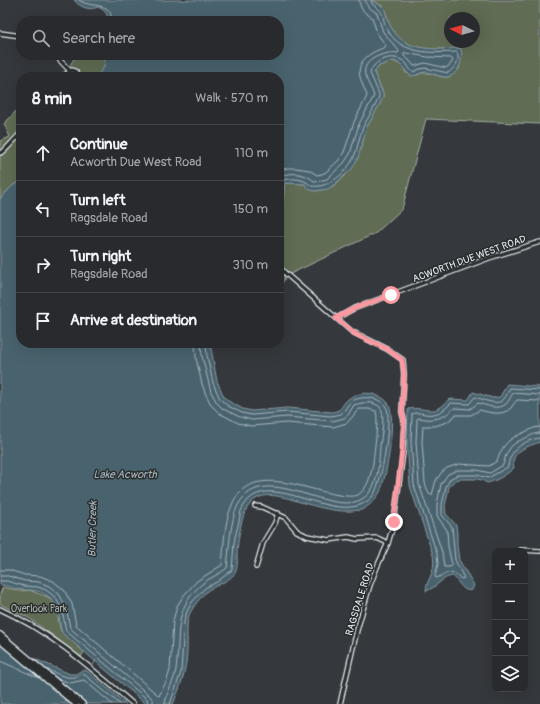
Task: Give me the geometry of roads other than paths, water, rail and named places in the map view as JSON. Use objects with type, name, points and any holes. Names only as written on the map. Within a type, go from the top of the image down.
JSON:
[{"type":"main road","points":[[0,635],[82,704]]},
{"type":"main road","points":[[0,640],[76,704]]},
{"type":"street","points":[[0,33],[16,35]]},
{"type":"street","points":[[60,60],[70,70],[76,72]]},
{"type":"street","points":[[0,153],[4,151],[16,138]]},
{"type":"street","name":"ACWORTH DUE WEST ROAD","points":[[336,318],[353,309],[489,258],[540,242]]},
{"type":"street","name":"RAGSDALE ROAD","points":[[284,273],[355,334],[387,349],[402,360],[404,374],[402,464],[394,522],[388,543],[370,585],[357,630],[340,704]]},
{"type":"street","points":[[255,506],[278,513],[286,518],[297,531],[307,536],[329,540],[348,537],[356,539],[377,538],[388,543]]},
{"type":"street","points":[[256,567],[263,543],[275,523],[278,513]]},
{"type":"street","points":[[528,550],[540,551]]},
{"type":"street","points":[[0,609],[29,623],[51,637],[133,704]]},
{"type":"water","points":[[74,0],[371,0],[384,7],[389,23],[400,38],[406,42],[419,47],[427,48],[459,48],[461,49],[461,58],[459,68],[449,77],[426,72],[411,76],[399,63],[393,61],[379,66],[374,73],[383,94],[383,98],[367,127],[358,158],[352,169],[328,189],[315,191],[308,189],[305,184],[285,183],[284,192],[284,72],[100,72],[105,64],[104,60],[284,60],[284,16],[107,16],[104,11],[98,7],[91,9],[85,8]]},
{"type":"water","name":"Lake Acworth","points":[[16,184],[16,348],[211,348],[217,381],[224,397],[243,409],[252,411],[287,408],[332,412],[340,409],[352,396],[366,393],[383,398],[387,401],[391,410],[392,420],[390,446],[383,484],[377,497],[364,509],[352,511],[335,510],[270,495],[256,499],[247,508],[240,527],[236,571],[227,580],[207,591],[198,601],[188,617],[186,666],[181,685],[173,704],[146,704],[63,634],[60,626],[58,608],[48,596],[35,590],[21,590],[0,585],[0,199]]},
{"type":"water","points":[[507,384],[540,387],[540,442],[517,453],[513,462],[514,468],[498,479],[487,483],[477,479],[459,479],[454,481],[449,487],[445,506],[446,514],[456,525],[459,560],[474,585],[472,590],[466,590],[453,576],[445,578],[433,588],[426,591],[434,565],[433,555],[410,486],[407,442],[408,409],[415,408],[434,410],[444,405],[449,399],[468,400],[473,392],[493,398],[500,397]]},
{"type":"water","points":[[0,644],[70,674],[76,674],[82,670],[87,671],[126,704],[0,704]]},
{"type":"waterway","name":"Butler Creek","points":[[92,667],[96,660]]},
{"type":"park label","name":"Overlook Park","points":[[39,608]]}]
